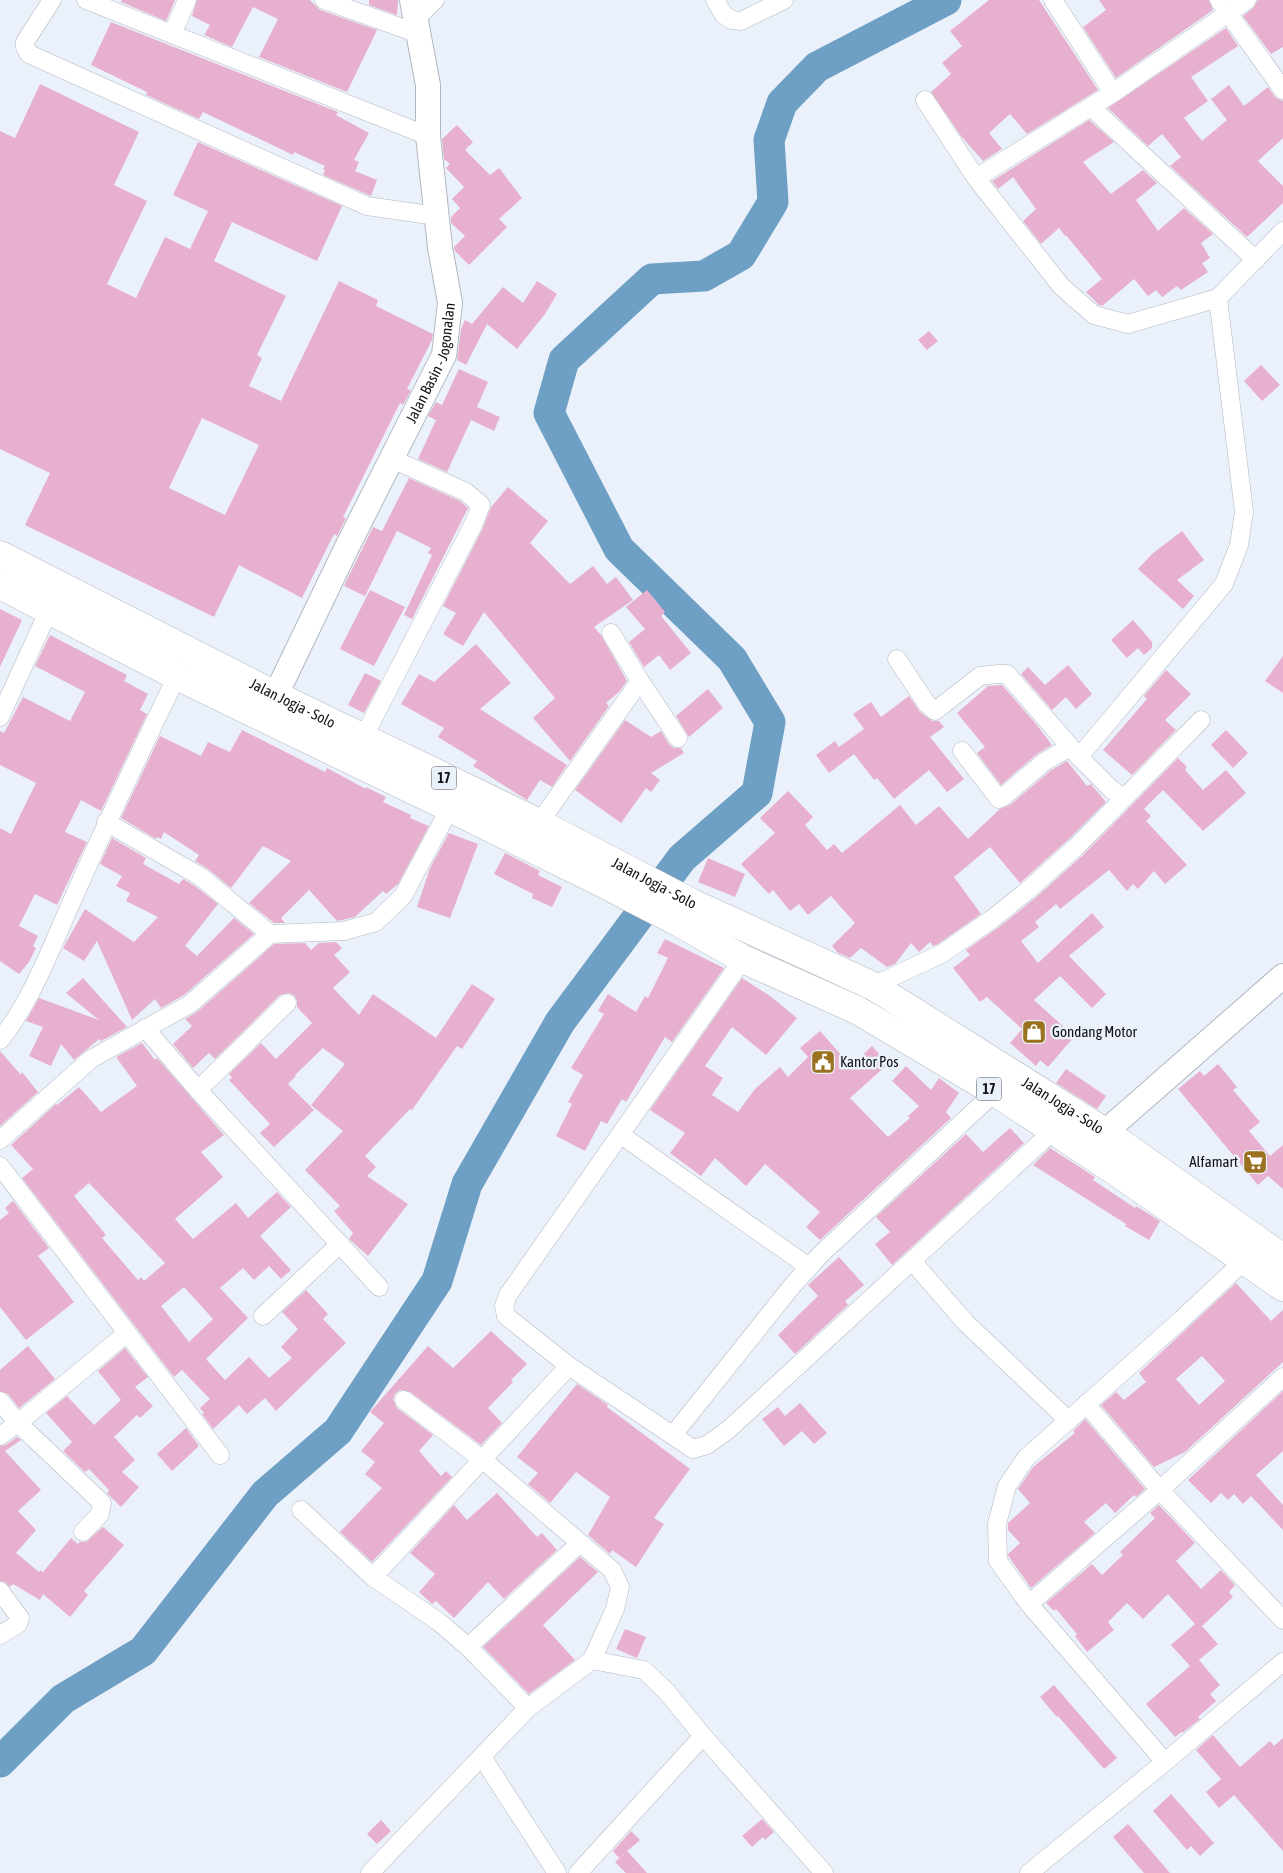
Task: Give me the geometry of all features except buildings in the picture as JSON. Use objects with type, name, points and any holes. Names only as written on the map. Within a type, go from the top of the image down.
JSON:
[{"type":"highway","name":"Jalan Jogja - Solo","points":[[0,555],[450,808],[606,872],[685,913],[873,986],[1105,1132],[1283,1258]]},
{"type":"highway","name":"Jalan Jogja - Solo","points":[[0,585],[177,676],[363,738],[539,824],[606,872]]},
{"type":"highway","name":"Jalan Jogja - Solo","points":[[685,913],[743,959],[857,1010],[995,1092],[1283,1287]]},
{"type":"main road","name":"Jalan Basin - Jogonalan","points":[[270,707],[444,354],[450,303],[437,216],[428,136],[428,85],[421,12]]},
{"type":"main road","points":[[1105,1132],[1283,976]]},
{"type":"street","points":[[52,0],[25,42],[24,47],[29,54],[367,206],[437,216]]},
{"type":"street","points":[[86,0],[428,136]]},
{"type":"street","points":[[172,34],[187,0]]},
{"type":"street","points":[[324,0],[421,12]]},
{"type":"street","points":[[715,0],[724,15],[732,20],[741,21],[784,0]]},
{"type":"street","points":[[1053,0],[1113,94]]},
{"type":"street","points":[[976,178],[1113,94],[1223,6],[1247,0]]},
{"type":"street","points":[[1223,6],[1283,90]]},
{"type":"street","points":[[925,100],[976,178],[1061,286],[1094,315],[1128,324],[1218,298],[1283,231]]},
{"type":"street","points":[[1091,107],[1256,260]]},
{"type":"street","points":[[962,751],[999,799],[1044,762],[1074,752],[1224,584],[1239,545],[1244,512],[1218,298]]},
{"type":"street","points":[[363,738],[474,523],[481,505],[466,492],[392,458]]},
{"type":"street","points":[[0,717],[49,610]]},
{"type":"street","points":[[611,633],[678,738]]},
{"type":"street","points":[[897,659],[927,704],[936,711],[980,676],[1008,674],[1074,752],[1111,789],[1123,798]]},
{"type":"street","points":[[0,1040],[14,1024],[38,977],[106,822],[177,676]]},
{"type":"street","points":[[539,824],[640,681]]},
{"type":"street","points":[[873,986],[943,953],[1028,891],[1076,847],[1201,720]]},
{"type":"street","points":[[0,1140],[91,1059],[190,1004],[270,934],[344,931],[376,922],[403,896],[450,808]]},
{"type":"street","points":[[106,822],[201,877],[270,934]]},
{"type":"street","points":[[743,959],[508,1295],[504,1306],[506,1316],[570,1366],[693,1449],[707,1445],[728,1430],[1053,1131]]},
{"type":"street","points":[[198,1090],[287,1004]]},
{"type":"street","points":[[145,1028],[198,1090],[379,1288]]},
{"type":"street","points":[[673,1435],[821,1254],[995,1092]]},
{"type":"street","points":[[621,1135],[809,1267]]},
{"type":"street","points":[[0,1166],[220,1455]]},
{"type":"street","points":[[264,1316],[340,1244]]},
{"type":"street","points":[[1164,1762],[1028,1604],[998,1561],[997,1524],[1007,1486],[1026,1458],[1182,1319],[1245,1260]]},
{"type":"street","points":[[912,1261],[966,1323],[1068,1420]]},
{"type":"street","points":[[0,1436],[127,1333]]},
{"type":"street","points":[[372,1576],[570,1366]]},
{"type":"street","points":[[1028,1604],[1160,1490],[1283,1377]]},
{"type":"street","points":[[370,1873],[528,1708],[592,1660],[615,1609],[620,1587],[612,1570],[483,1460],[404,1400]]},
{"type":"street","points":[[0,1401],[18,1423],[102,1502],[100,1514],[83,1532]]},
{"type":"street","points":[[1086,1404],[1160,1490],[1283,1620]]},
{"type":"street","points":[[301,1510],[372,1576],[439,1622],[468,1647],[528,1708]]},
{"type":"street","points":[[468,1647],[580,1543]]},
{"type":"street","points":[[0,1591],[20,1618],[18,1624],[0,1635]]},
{"type":"street","points":[[592,1660],[644,1670],[666,1691],[824,1873]]},
{"type":"street","points":[[1029,1873],[1283,1662]]},
{"type":"street","points":[[578,1873],[704,1736]]},
{"type":"street","points":[[482,1757],[557,1873]]},
{"type":"waterway","points":[[0,1762],[63,1699],[143,1651],[265,1494],[338,1431],[437,1281],[467,1184],[560,1022],[682,858],[757,793],[770,722],[732,659],[619,549],[549,413],[564,360],[652,279],[704,276],[741,255],[773,202],[769,140],[782,103],[817,67],[946,0]]},
{"type":"place","name":"Gondang Motor","points":[[1034,1032]]},
{"type":"place","name":"Kantor Pos","points":[[823,1062]]},
{"type":"place","name":"Alfamart","points":[[1255,1162]]}]
